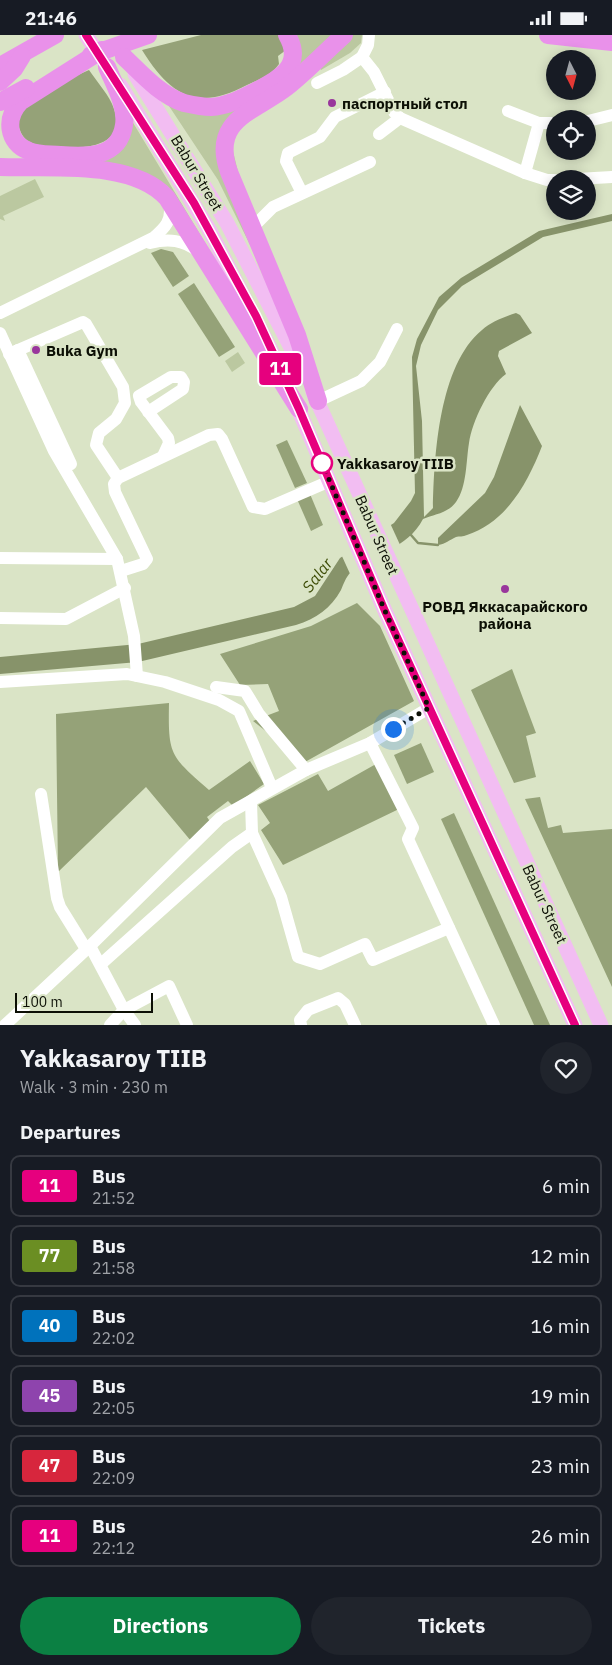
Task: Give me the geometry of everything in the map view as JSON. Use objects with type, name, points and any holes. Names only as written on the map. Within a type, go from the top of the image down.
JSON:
[{"type":"highway","points":[[0,82],[20,61],[31,35]]},
{"type":"highway","points":[[0,66],[55,35]]},
{"type":"highway","points":[[0,103],[54,71],[148,35]]},
{"type":"highway","points":[[124,57],[167,95],[185,103],[204,107],[235,102],[275,82],[284,75],[290,64],[292,52],[287,35]]},
{"type":"highway","points":[[318,401],[297,335],[226,162],[225,148],[230,131],[244,113],[285,88],[344,35]]},
{"type":"highway","points":[[548,35],[612,42]]},
{"type":"highway","points":[[106,51],[122,104],[124,119],[121,135],[110,149],[88,157],[34,153],[23,148],[14,139],[10,122],[12,111],[20,102],[106,51]]},
{"type":"highway","points":[[0,167],[120,172],[143,180],[167,199],[299,409]]},
{"type":"main road","name":"Babur Street","points":[[86,35],[106,51],[124,57],[176,138],[243,251],[318,401],[392,569],[601,1025]]},
{"type":"main road","name":"Babur Street","points":[[106,51],[226,259],[299,409],[385,611],[575,1025]]},
{"type":"main road","points":[[385,611],[386,604],[392,599],[407,602]]},
{"type":"street","points":[[317,83],[343,71],[362,57],[368,45],[368,35]]},
{"type":"street","points":[[362,57],[385,92],[394,113],[400,118],[546,181]]},
{"type":"street","points":[[302,193],[286,161],[288,153],[320,137],[335,117],[385,92]]},
{"type":"street","points":[[508,111],[539,123],[546,123]]},
{"type":"street","points":[[596,119],[612,115]]},
{"type":"street","points":[[380,134],[400,118]]},
{"type":"street","points":[[525,173],[539,123]]},
{"type":"street","points":[[252,226],[273,207],[370,162]]},
{"type":"street","points":[[596,178],[612,177]]},
{"type":"street","points":[[140,246],[167,225],[171,214],[167,199]]},
{"type":"street","points":[[0,313],[140,246],[164,239],[189,245],[202,255]]},
{"type":"street","points":[[14,352],[82,322],[86,323],[123,387],[125,403],[116,419],[99,433],[96,445],[118,478]]},
{"type":"street","points":[[318,401],[361,381],[380,362],[397,329]]},
{"type":"street","points":[[0,333],[14,352],[71,464]]},
{"type":"street","points":[[14,352],[54,451],[119,565],[134,636],[136,673]]},
{"type":"street","points":[[148,412],[168,438],[169,443],[163,456]]},
{"type":"street","points":[[0,558],[119,565],[143,564],[147,559],[115,492],[114,484],[118,478],[209,435],[218,434],[253,507],[265,509],[330,481]]},
{"type":"street","points":[[0,618],[66,619],[125,588]]},
{"type":"street","points":[[0,683],[136,673],[219,700],[239,711],[272,788]]},
{"type":"street","points":[[216,687],[246,691],[259,714],[306,770]]},
{"type":"street","points":[[5,1025],[88,948],[220,818],[306,770],[370,743],[429,708]]},
{"type":"street","points":[[370,743],[413,828],[408,839],[494,1025]]},
{"type":"street","points":[[41,794],[60,907],[101,964],[124,1010],[135,1025]]},
{"type":"street","points":[[251,802],[252,833],[282,897],[298,957],[320,965],[365,944],[372,960],[449,928]]},
{"type":"street","points":[[101,964],[232,847],[252,833]]},
{"type":"street","points":[[110,1025],[124,1010],[169,986],[188,1025]]},
{"type":"street","points":[[301,1025],[300,1021],[308,1010],[338,998],[345,1004],[355,1025]]},
{"type":"shaded area","points":[[201,35],[279,35],[286,50],[278,56],[279,64],[276,68],[264,77],[229,93],[199,98],[186,95],[174,88],[152,66],[142,50]]},
{"type":"shaded area","points":[[293,35],[334,35],[300,69],[296,64]]},
{"type":"shaded area","points":[[352,35],[362,35],[361,43],[350,53],[321,70],[319,67]]},
{"type":"shaded area","points":[[89,70],[114,109],[115,130],[110,137],[103,142],[85,147],[41,146],[28,141],[19,129],[16,114],[60,83]]},
{"type":"shaded area","points":[[258,97],[226,123],[262,269],[218,180],[167,103]]},
{"type":"shaded area","points":[[132,121],[216,261],[171,195],[94,164]]},
{"type":"shaded area","points":[[35,179],[44,197],[3,216],[5,221],[0,219],[0,196]]},
{"type":"shaded area","points":[[612,214],[612,221],[543,237],[462,286],[438,310],[421,345],[416,366],[422,421],[424,517],[433,508],[435,463],[442,413],[456,365],[468,346],[482,330],[502,318],[516,313],[520,315],[532,333],[499,351],[498,356],[506,374],[493,387],[482,405],[474,425],[469,443],[464,481],[460,496],[456,502],[445,511],[423,519],[408,538],[350,573],[333,602],[322,612],[310,620],[296,625],[138,662],[0,674],[0,657],[138,644],[294,607],[315,596],[340,558],[394,523],[415,493],[412,357],[417,339],[439,297],[461,278],[539,231],[586,220],[596,220],[596,218]]},
{"type":"shaded area","points":[[161,249],[173,252],[189,276],[173,287],[151,253]]},
{"type":"shaded area","points":[[194,283],[235,347],[219,357],[178,294]]},
{"type":"shaded area","points":[[238,352],[245,363],[232,372],[225,361]]},
{"type":"shaded area","points":[[520,405],[542,446],[523,487],[505,511],[494,521],[466,536],[456,537],[438,545],[438,538],[485,493],[494,477]]},
{"type":"shaded area","points":[[287,440],[307,483],[295,488],[276,445]]},
{"type":"shaded area","points":[[310,494],[323,525],[311,531],[297,499]]},
{"type":"shaded area","points":[[357,603],[380,626],[414,701],[305,762],[253,721],[279,711],[268,684],[240,685],[220,654],[311,626]]},
{"type":"shaded area","points":[[512,669],[536,733],[526,736],[536,777],[514,783],[471,690]]},
{"type":"shaded area","points":[[169,703],[169,734],[174,753],[186,769],[209,790],[250,761],[264,784],[233,806],[228,801],[207,817],[211,823],[191,841],[146,787],[58,872],[56,714]]},
{"type":"shaded area","points":[[421,743],[434,772],[407,784],[394,755]]},
{"type":"shaded area","points":[[376,764],[399,809],[283,865],[261,830],[270,823],[258,805],[318,774],[328,791]]},
{"type":"shaded area","points":[[540,797],[548,828],[561,825],[563,833],[612,829],[612,987],[525,799]]},
{"type":"shaded area","points":[[454,813],[550,1025],[534,1025],[441,819]]},
{"type":"pier","points":[[390,523],[401,547],[351,576],[341,554]]},
{"type":"waterway","points":[[411,535],[418,543],[438,545]]},
{"type":"bus line","name":"11","points":[[86,35],[125,92],[194,203],[256,316],[299,409],[385,611],[575,1025]]},
{"type":"place","name":"паспортный стол","points":[[332,103]]},
{"type":"place","name":"Buka Gym","points":[[36,350]]},
{"type":"place","name":"Yakkasaroy TIIB","points":[[322,463]]},
{"type":"place","name":"РОВД Яккасарайского района","points":[[505,589]]},
{"type":"route","points":[[322,463],[429,708],[393,729]]},
{"type":"water label","name":"Salar","points":[[317,575]]}]
